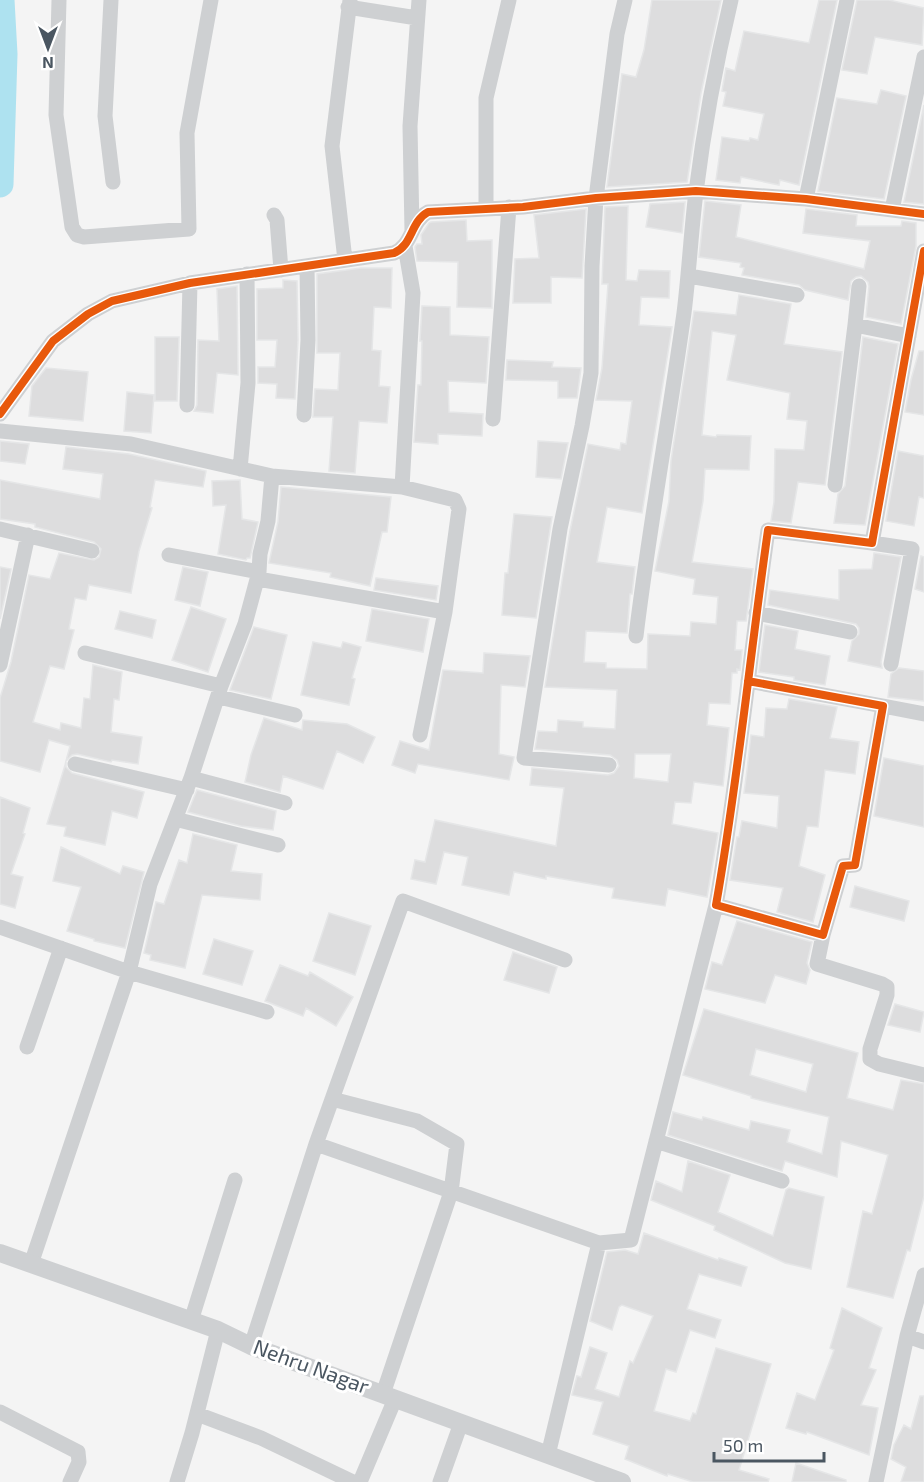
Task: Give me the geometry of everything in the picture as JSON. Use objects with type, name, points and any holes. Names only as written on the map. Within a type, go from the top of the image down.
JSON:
[{"type":"street","points":[[59,0],[56,115],[72,227],[77,236],[84,237],[189,229],[187,133],[211,0]]},
{"type":"street","points":[[111,0],[105,116],[113,182]]},
{"type":"street","points":[[412,231],[410,126],[419,0]]},
{"type":"street","points":[[486,209],[486,98],[509,0]]},
{"type":"street","points":[[609,765],[524,758],[560,529],[591,373],[592,266],[596,198],[617,34],[625,0]]},
{"type":"street","points":[[636,636],[689,276],[696,191],[719,50],[731,0]]},
{"type":"street","points":[[807,200],[847,0]]},
{"type":"street","points":[[345,260],[332,146],[349,4],[417,18]]},
{"type":"street","points":[[892,210],[924,57]]},
{"type":"street","points":[[0,414],[53,341],[88,314],[112,301],[190,283],[394,253],[405,246],[421,216],[428,212],[696,191],[807,200],[924,214]]},
{"type":"street","points":[[493,419],[509,207]]},
{"type":"street","points":[[274,214],[277,220],[282,270]]},
{"type":"street","points":[[402,487],[413,293],[405,246]]},
{"type":"street","points":[[872,543],[924,251]]},
{"type":"street","points":[[304,415],[308,340],[307,266]]},
{"type":"street","points":[[240,469],[248,383],[247,274]]},
{"type":"street","points":[[689,276],[797,295]]},
{"type":"street","points":[[187,405],[190,283]]},
{"type":"street","points":[[835,484],[859,286]]},
{"type":"street","points":[[855,325],[909,336]]},
{"type":"street","points":[[0,431],[131,444],[272,476],[402,487],[455,500],[459,505],[445,612],[420,735]]},
{"type":"street","points":[[31,1264],[129,972],[150,884],[189,784],[245,624],[259,575],[260,554],[268,521],[272,476]]},
{"type":"street","points":[[0,529],[92,551]]},
{"type":"street","points":[[316,1144],[599,1243],[631,1240],[716,905],[732,819],[768,530],[912,549],[891,664]]},
{"type":"street","points":[[0,664],[28,535]]},
{"type":"street","points":[[169,555],[445,612]]},
{"type":"street","points":[[756,613],[850,632]]},
{"type":"street","points":[[85,653],[295,715]]},
{"type":"street","points":[[748,681],[924,714]]},
{"type":"street","points":[[883,706],[855,866],[843,866],[817,964],[887,987],[887,995],[870,1049],[870,1059],[879,1064],[924,1075]]},
{"type":"street","points":[[75,764],[285,803]]},
{"type":"street","points":[[175,819],[278,845]]},
{"type":"street","points":[[251,1346],[316,1144],[403,901],[565,960]]},
{"type":"street","points":[[716,905],[823,935]]},
{"type":"street","points":[[0,927],[129,972],[267,1012]]},
{"type":"street","points":[[27,1047],[61,948]]},
{"type":"street","points":[[332,1099],[417,1121],[457,1144],[451,1192],[389,1396],[360,1482]]},
{"type":"street","points":[[656,1142],[782,1181]]},
{"type":"street","points":[[191,1321],[235,1180]]},
{"type":"street","points":[[548,1455],[599,1243]]},
{"type":"street","name":"Nehru Nagar","points":[[0,1253],[218,1330],[251,1346],[622,1482]]},
{"type":"street","points":[[876,1482],[907,1336],[924,1275]]},
{"type":"street","points":[[177,1482],[218,1330]]},
{"type":"street","points":[[907,1336],[924,1342]]},
{"type":"street","points":[[0,1412],[78,1452],[79,1462],[70,1482]]},
{"type":"street","points":[[197,1414],[261,1438],[332,1478],[353,1482]]},
{"type":"street","points":[[440,1482],[461,1423]]},
{"type":"building","points":[[652,0],[721,0],[701,93],[687,182],[607,187],[622,74],[636,77],[644,50]]},
{"type":"building","points":[[819,0],[837,0],[799,185],[780,180],[779,185],[741,177],[740,183],[716,180],[722,137],[758,140],[764,114],[723,106],[726,92],[722,91],[726,68],[735,71],[744,31],[809,43]]},
{"type":"building","points":[[857,0],[889,0],[924,8],[922,45],[875,37],[867,74],[842,70]]},
{"type":"building","points":[[881,90],[906,96],[884,199],[818,191],[837,98],[877,104]]},
{"type":"building","points":[[924,105],[924,204],[904,202]]},
{"type":"building","points":[[705,201],[741,205],[736,237],[864,269],[870,241],[803,233],[806,209],[857,215],[856,226],[901,226],[902,221],[916,223],[916,246],[901,324],[866,317],[869,286],[861,276],[851,281],[848,300],[805,290],[799,285],[742,275],[744,268],[740,267],[741,263],[699,257]]},
{"type":"building","points":[[685,202],[682,233],[646,227],[650,204]]},
{"type":"building","points":[[628,206],[626,280],[637,281],[639,270],[670,271],[669,298],[641,297],[639,325],[672,327],[642,513],[607,507],[597,562],[635,567],[627,633],[586,631],[584,662],[606,663],[606,668],[647,669],[648,634],[690,636],[691,622],[716,624],[718,597],[693,594],[695,579],[655,571],[669,501],[671,461],[694,311],[736,315],[739,295],[791,304],[784,344],[842,352],[825,485],[798,482],[791,523],[771,521],[774,502],[775,449],[804,450],[807,421],[787,419],[790,393],[727,380],[736,335],[712,331],[702,435],[751,436],[749,470],[705,469],[703,501],[692,562],[753,569],[746,621],[737,621],[735,650],[742,650],[740,670],[737,669],[737,673],[732,673],[730,704],[709,703],[707,725],[729,728],[723,786],[694,782],[691,803],[675,802],[672,824],[718,833],[707,897],[668,889],[665,906],[612,898],[614,888],[546,876],[546,879],[514,872],[509,895],[462,885],[468,857],[444,852],[436,884],[411,879],[415,860],[425,862],[435,820],[556,846],[564,788],[530,785],[532,768],[608,775],[614,773],[619,766],[617,760],[610,755],[535,749],[538,731],[557,732],[558,720],[583,722],[583,727],[615,729],[617,690],[545,687],[570,531],[588,444],[620,450],[621,443],[626,444],[632,401],[596,400],[602,368],[608,284],[602,284],[605,207]],"holes":[[[635,754],[671,754],[668,782],[634,778]]]},
{"type":"building","points":[[586,209],[582,278],[551,277],[551,303],[513,303],[515,259],[539,258],[534,215]]},
{"type":"building","points":[[466,220],[467,241],[492,240],[492,308],[457,307],[458,262],[417,261],[415,247],[417,244],[422,244],[421,235],[429,223]]},
{"type":"building","points":[[361,268],[392,268],[391,308],[374,307],[372,350],[381,351],[379,386],[390,387],[387,423],[359,421],[355,473],[329,471],[333,417],[313,417],[315,389],[338,390],[340,353],[317,353],[317,274]]},
{"type":"building","points":[[283,280],[297,281],[298,340],[295,399],[276,398],[277,384],[258,383],[258,367],[275,367],[277,340],[257,340],[257,289],[283,288]]},
{"type":"building","points":[[237,286],[238,375],[217,373],[213,413],[194,411],[197,405],[198,340],[219,341],[217,289]]},
{"type":"building","points":[[422,306],[450,307],[450,335],[489,337],[486,383],[448,381],[449,412],[483,414],[482,436],[438,434],[438,444],[414,442],[418,385],[421,385]]},
{"type":"building","points":[[155,337],[179,337],[177,401],[155,401]]},
{"type":"building","points":[[863,337],[898,344],[865,525],[834,523],[838,494],[845,486]]},
{"type":"building","points":[[919,351],[924,351],[924,415],[905,412]]},
{"type":"building","points":[[507,360],[553,362],[552,367],[581,368],[577,398],[558,398],[558,381],[506,380]]},
{"type":"building","points":[[46,368],[88,372],[83,421],[29,416],[32,386]]},
{"type":"building","points":[[127,392],[154,395],[151,433],[124,431]]},
{"type":"building","points":[[0,441],[29,444],[25,464],[0,461]]},
{"type":"building","points":[[538,441],[568,443],[561,479],[536,477]]},
{"type":"building","points":[[66,447],[129,454],[206,471],[203,487],[155,480],[150,507],[152,508],[139,551],[131,593],[89,585],[86,600],[75,598],[69,629],[74,630],[64,669],[50,666],[33,722],[60,730],[61,723],[81,728],[84,698],[90,699],[93,665],[122,672],[119,700],[114,699],[111,732],[142,737],[138,764],[112,760],[111,762],[77,754],[72,755],[66,761],[70,746],[49,740],[40,772],[0,761],[0,698],[11,662],[29,575],[50,579],[59,553],[94,560],[99,557],[101,549],[94,542],[35,527],[35,524],[0,519],[0,480],[100,499],[103,474],[63,469]]},
{"type":"building","points":[[898,451],[924,456],[924,498],[919,497],[914,526],[886,521]]},
{"type":"building","points":[[240,480],[242,519],[258,522],[250,558],[246,560],[218,554],[226,505],[213,506],[212,481]]},
{"type":"building","points":[[281,487],[391,497],[387,532],[382,532],[370,586],[330,577],[331,573],[269,563],[278,522]]},
{"type":"building","points":[[514,514],[552,517],[536,618],[502,615],[505,573],[508,573]]},
{"type":"building","points":[[874,553],[901,557],[881,662],[882,668],[848,661],[852,641],[859,634],[856,624],[768,605],[770,590],[839,600],[839,570],[872,569]]},
{"type":"building","points":[[921,556],[924,557],[924,592],[915,589]]},
{"type":"building","points":[[0,567],[11,569],[0,619]]},
{"type":"building","points":[[183,567],[208,572],[200,606],[175,600]]},
{"type":"building","points":[[376,578],[438,586],[436,600],[374,590]]},
{"type":"building","points":[[191,607],[226,619],[208,672],[172,660]]},
{"type":"building","points":[[372,609],[429,619],[423,652],[366,641]]},
{"type":"building","points":[[120,611],[156,620],[152,638],[115,629]]},
{"type":"building","points":[[765,625],[798,631],[795,649],[830,656],[825,685],[794,680],[794,677],[759,672]]},
{"type":"building","points":[[254,627],[287,635],[271,699],[230,690]]},
{"type":"building","points":[[313,642],[341,648],[343,642],[361,647],[352,678],[355,679],[349,705],[301,695]]},
{"type":"building","points":[[484,653],[530,656],[525,687],[501,685],[499,754],[514,757],[509,780],[418,764],[415,773],[392,765],[400,741],[429,750],[443,670],[483,673]]},
{"type":"building","points":[[899,668],[924,671],[924,701],[888,697],[891,674]]},
{"type":"building","points":[[789,699],[837,707],[830,738],[859,742],[855,774],[825,770],[818,827],[807,826],[799,866],[825,875],[813,922],[777,912],[783,888],[730,880],[742,821],[777,828],[779,796],[744,793],[751,735],[764,737],[766,708],[787,709]]},
{"type":"building","points":[[264,718],[302,730],[303,720],[347,724],[375,737],[363,763],[337,751],[323,789],[283,776],[280,792],[245,782],[251,755]]},
{"type":"building","points":[[884,758],[924,766],[924,827],[874,816]]},
{"type":"building","points":[[66,762],[66,767],[72,773],[144,792],[137,818],[112,811],[105,845],[64,836],[66,827],[47,824]]},
{"type":"building","points":[[197,790],[276,811],[273,830],[241,826],[188,812]]},
{"type":"building","points":[[0,797],[30,808],[23,833],[25,834],[11,874],[23,877],[15,908],[0,904]]},
{"type":"building","points":[[193,834],[237,845],[231,871],[262,874],[260,900],[202,895],[185,968],[150,960],[151,955],[144,953],[156,902],[164,904],[179,860],[187,863]]},
{"type":"building","points":[[61,847],[120,874],[123,866],[144,872],[125,948],[94,941],[94,939],[67,931],[81,887],[53,881]]},
{"type":"building","points":[[855,886],[909,901],[904,921],[850,907]]},
{"type":"building","points":[[329,913],[371,926],[355,975],[313,961]]},
{"type":"building","points":[[737,921],[812,942],[807,963],[810,970],[806,984],[775,975],[765,1003],[705,989],[712,962],[722,965]]},
{"type":"building","points":[[214,939],[253,951],[242,985],[203,974]]},
{"type":"building","points":[[513,952],[557,967],[549,993],[504,980]]},
{"type":"building","points":[[280,965],[308,976],[310,972],[353,997],[336,1026],[306,1008],[303,1016],[265,1001]]},
{"type":"building","points":[[895,1004],[924,1012],[920,1032],[888,1025]]},
{"type":"building","points":[[704,1009],[858,1053],[847,1098],[893,1110],[901,1080],[924,1084],[924,1196],[910,1251],[907,1250],[893,1298],[847,1287],[863,1211],[872,1214],[888,1155],[841,1141],[837,1177],[785,1161],[782,1171],[668,1135],[673,1112],[702,1120],[703,1117],[749,1130],[751,1121],[790,1130],[787,1142],[822,1154],[829,1117],[751,1098],[751,1096],[683,1075]],"holes":[[[756,1049],[813,1064],[806,1092],[750,1075]]]},
{"type":"building","points":[[688,1161],[730,1175],[718,1212],[773,1236],[786,1190],[789,1188],[824,1197],[811,1269],[785,1263],[714,1230],[715,1226],[651,1200],[656,1181],[682,1192]]},
{"type":"building","points":[[644,1233],[718,1260],[719,1258],[747,1267],[741,1286],[699,1274],[687,1309],[721,1320],[715,1338],[690,1330],[676,1372],[666,1369],[654,1411],[690,1421],[693,1413],[696,1414],[716,1348],[771,1364],[739,1470],[769,1479],[768,1482],[693,1482],[668,1474],[667,1476],[625,1459],[629,1446],[593,1434],[603,1402],[572,1395],[577,1376],[581,1377],[590,1347],[607,1353],[595,1389],[619,1397],[630,1361],[633,1363],[653,1316],[622,1305],[619,1307],[612,1330],[590,1321],[607,1252],[625,1250],[638,1254]]},
{"type":"building","points":[[842,1308],[882,1328],[869,1368],[876,1370],[861,1405],[878,1408],[869,1455],[807,1432],[806,1434],[786,1428],[797,1393],[815,1400],[834,1350],[830,1348]]},
{"type":"building","points":[[920,1396],[924,1396],[924,1482],[901,1482],[906,1467],[891,1459],[894,1445],[904,1425],[911,1429]]},
{"type":"building","points":[[796,1463],[846,1480],[846,1482],[792,1482]]},
{"type":"waterway","points":[[0,184],[4,54],[1,0]]},
{"type":"cycle path","points":[[0,414],[53,341],[88,314],[112,301],[190,283],[394,253],[405,245],[422,216],[428,212],[523,207],[596,198],[696,191],[806,199],[924,214]]},
{"type":"cycle path","points":[[748,681],[883,706],[855,865],[843,866],[823,935],[716,905],[744,718],[749,671],[768,530],[872,543],[924,251]]}]
